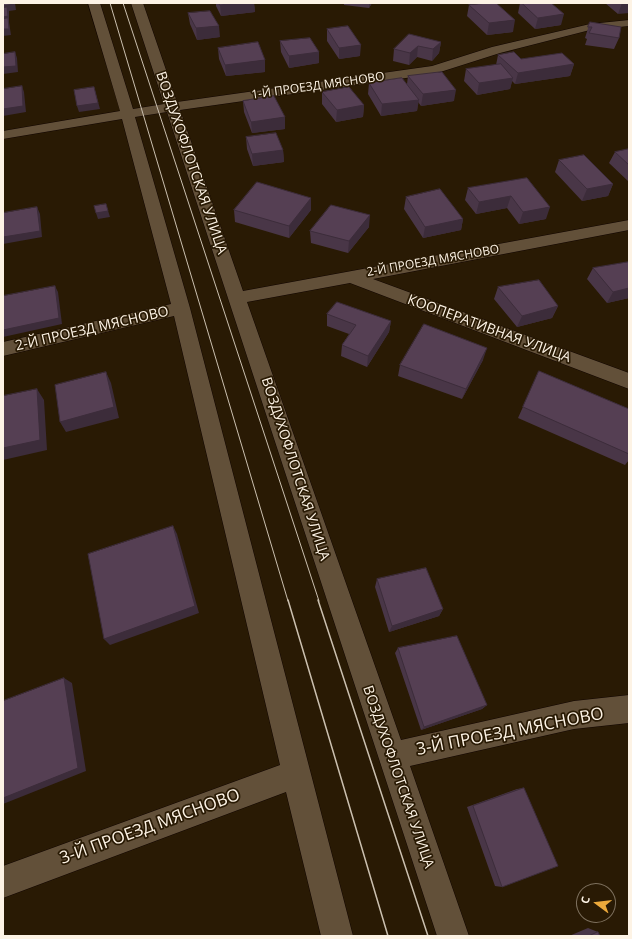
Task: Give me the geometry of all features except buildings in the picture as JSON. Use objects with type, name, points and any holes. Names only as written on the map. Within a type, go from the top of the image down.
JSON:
[{"type":"street","points":[[94,3],[127,114],[181,308],[336,936]]},
{"type":"street","name":"ВОЗДУХОФЛОТСКАЯ УЛИЦА","points":[[137,3],[452,936]]},
{"type":"street","name":"1-Й ПРОЕЗД МЯСНОВО","points":[[3,135],[172,107],[434,70],[496,50],[582,29],[629,23]]},
{"type":"street","name":"2-Й ПРОЕЗД МЯСНОВО","points":[[237,298],[629,225]]},
{"type":"street","name":"КООПЕРАТИВНАЯ УЛИЦА","points":[[350,277],[629,380]]},
{"type":"street","name":"2-Й ПРОЕЗД МЯСНОВО","points":[[3,350],[181,308]]},
{"type":"street","name":"3-Й ПРОЕЗД МЯСНОВО","points":[[391,756],[574,715],[629,709]]},
{"type":"street","name":"3-Й ПРОЕЗД МЯСНОВО","points":[[3,882],[297,773]]},
{"type":"tram line","points":[[110,3],[288,601]]},
{"type":"tram line","points":[[123,3],[319,601]]},
{"type":"tram line","points":[[288,600],[388,936]]},
{"type":"tram line","points":[[318,600],[428,936]]}]
